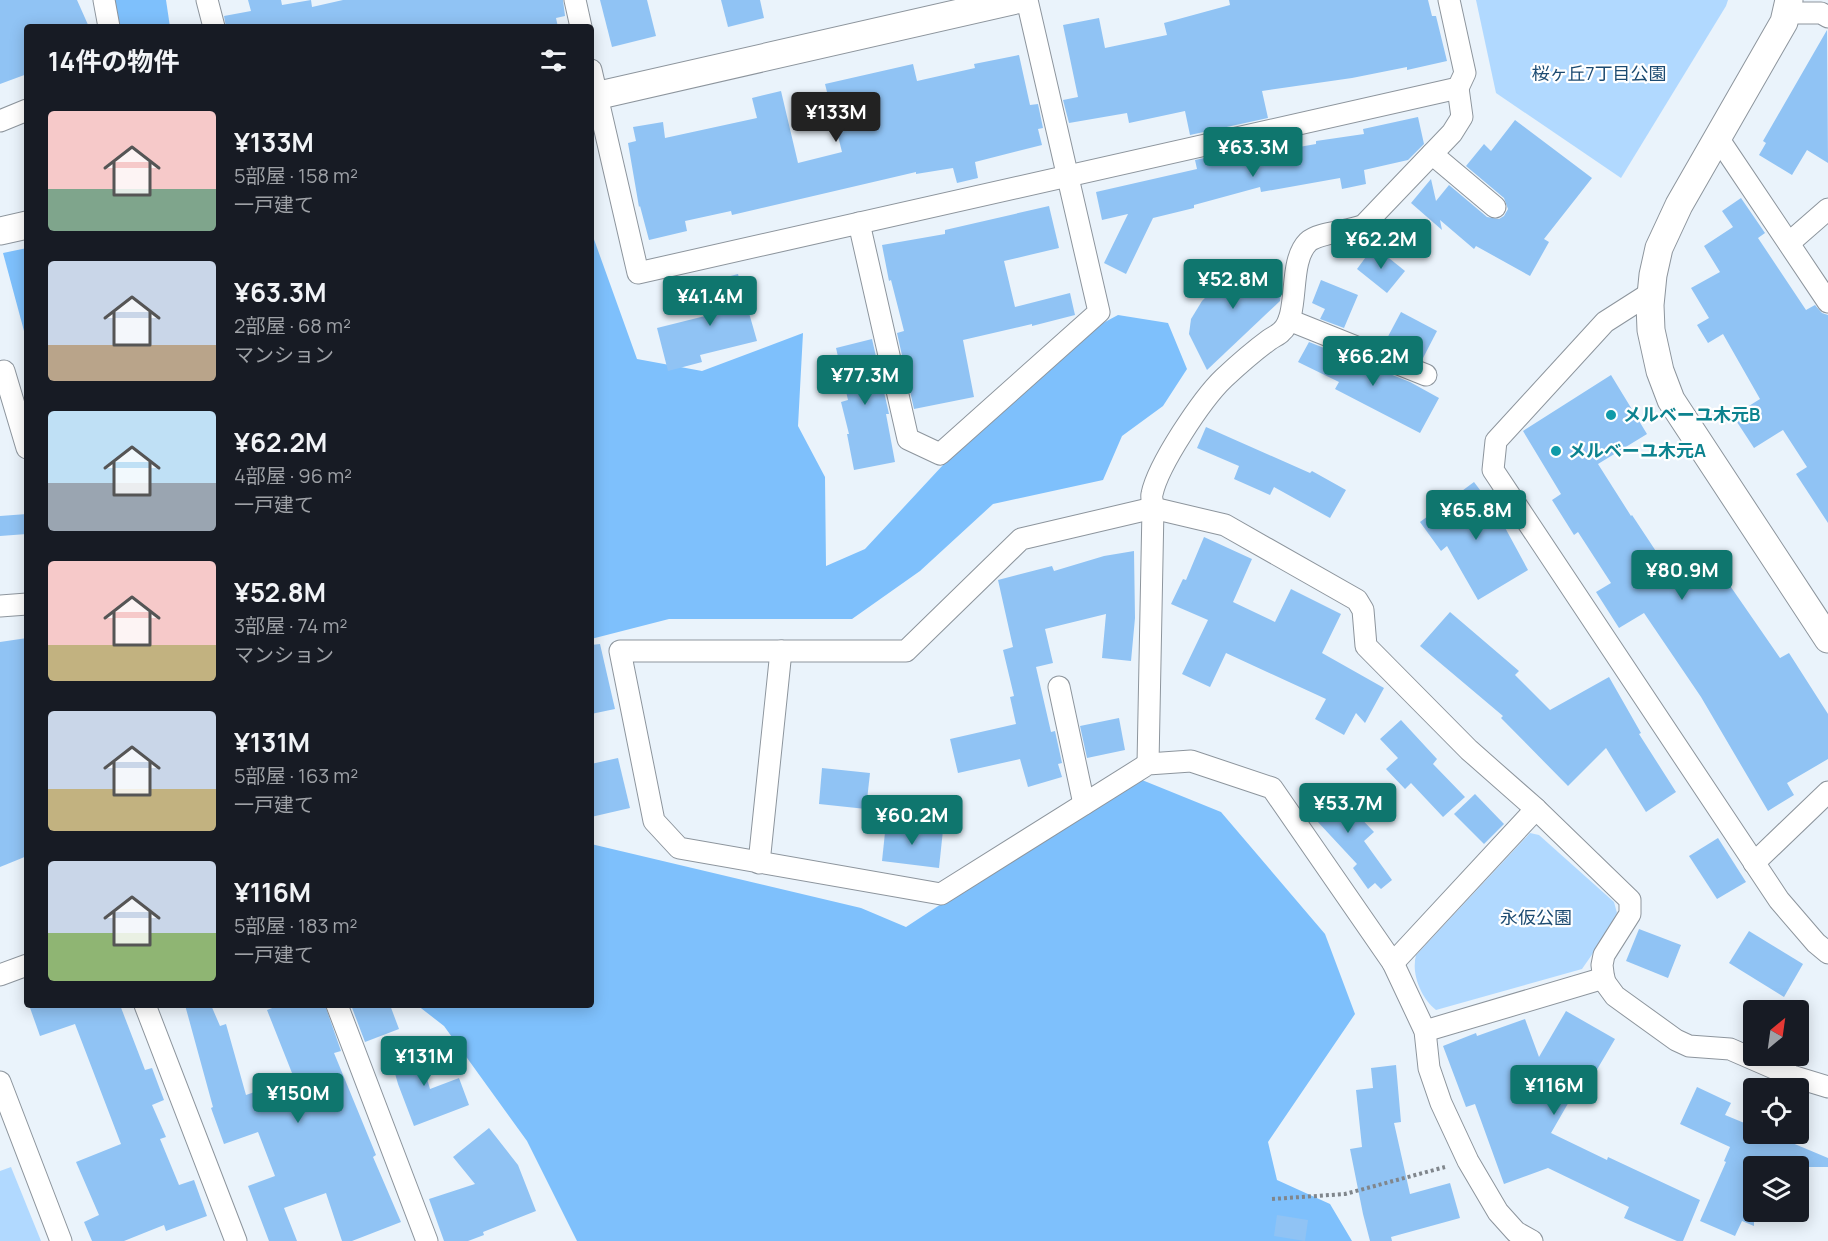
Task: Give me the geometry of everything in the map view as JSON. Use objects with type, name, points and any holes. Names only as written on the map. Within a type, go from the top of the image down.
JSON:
[{"type":"street","points":[[104,0],[109,24]]},
{"type":"street","points":[[207,0],[213,24]]},
{"type":"street","points":[[575,0],[580,24]]},
{"type":"street","points":[[594,87],[1016,0]]},
{"type":"street","points":[[859,223],[908,439],[940,454],[1099,312],[1027,0]]},
{"type":"street","points":[[1148,764],[1154,508],[1151,496],[1161,472],[1201,405],[1223,379],[1270,339],[1282,332],[1289,320],[1299,256],[1306,244],[1314,237],[1353,230],[1364,225],[1452,133],[1462,117],[1458,88],[1465,72],[1449,0]]},
{"type":"street","points":[[1828,17],[1821,13],[1788,6],[1784,22],[1679,205],[1659,248],[1652,292],[1651,330],[1660,371],[1671,399],[1828,639]]},
{"type":"street","points":[[594,91],[638,273],[1458,88]]},
{"type":"street","points":[[0,121],[24,111]]},
{"type":"street","points":[[1718,138],[1828,302]]},
{"type":"street","points":[[1432,154],[1495,207]]},
{"type":"street","points":[[1789,243],[1828,208]]},
{"type":"street","points":[[0,231],[24,226]]},
{"type":"street","points":[[1652,292],[1605,322],[1496,441],[1493,470],[1779,900],[1816,943],[1828,953]]},
{"type":"street","points":[[1289,320],[1426,375]]},
{"type":"street","points":[[0,372],[4,371],[24,438]]},
{"type":"street","points":[[1532,1241],[1516,1232],[1498,1212],[1468,1161],[1441,1103],[1429,1068],[1425,1031],[1393,963],[1272,788],[1191,761],[1148,764],[941,894],[679,848],[654,821],[620,651],[906,651],[1021,539],[1154,508],[1225,525],[1357,600],[1363,610],[1366,646],[1469,750],[1536,809],[1630,900],[1630,914],[1604,955],[1602,965],[1604,978],[1615,996],[1676,1040],[1689,1046],[1730,1049],[1792,1076],[1828,1087]]},
{"type":"street","points":[[0,606],[24,604]]},
{"type":"street","points":[[759,863],[781,651]]},
{"type":"street","points":[[1059,687],[1084,804]]},
{"type":"street","points":[[1754,863],[1828,792]]},
{"type":"street","points":[[1393,963],[1536,809]]},
{"type":"street","points":[[0,975],[24,966]]},
{"type":"street","points":[[1425,1031],[1604,978]]},
{"type":"street","points":[[147,1008],[236,1241]]},
{"type":"street","points":[[338,1008],[427,1241]]},
{"type":"street","points":[[0,1082],[61,1241]]},
{"type":"path","points":[[1272,1199],[1345,1194],[1468,1161]]},
{"type":"green space","name":"桜ヶ丘7丁目公園","points":[[1476,0],[1728,0],[1621,178],[1496,93]]},
{"type":"green space","name":"永仮公園","points":[[1530,833],[1539,835],[1614,902],[1617,913],[1582,969],[1436,1010],[1418,985],[1415,970],[1416,955]]},
{"type":"green space","points":[[11,1167],[41,1241],[0,1241],[0,1171]]},
{"type":"shaded area","points":[[114,0],[166,0],[170,24],[119,24]]},
{"type":"shaded area","points":[[594,239],[637,359],[702,371],[803,333],[798,426],[825,477],[826,566],[865,549],[1047,353],[1118,315],[1168,323],[1187,369],[1163,406],[1122,436],[1103,480],[993,504],[920,571],[852,619],[669,619],[594,638]]},
{"type":"shaded area","points":[[24,249],[24,331],[3,253]]},
{"type":"shaded area","points":[[1142,780],[1221,812],[1325,934],[1355,1014],[1268,1142],[1277,1180],[1330,1204],[1352,1241],[577,1241],[527,1141],[444,1026],[421,1008],[594,1008],[594,845],[861,908],[906,927],[1036,842]]},
{"type":"building","points":[[0,0],[77,0],[88,24],[24,24],[24,75],[0,84]]},
{"type":"building","points":[[248,0],[281,0],[282,5],[311,0],[312,7],[343,0],[563,0],[565,16],[556,18],[557,24],[225,24],[224,16],[251,11]]},
{"type":"building","points":[[600,0],[647,0],[656,36],[612,47]]},
{"type":"building","points":[[721,0],[760,0],[764,18],[728,27]]},
{"type":"building","points":[[1229,0],[1428,0],[1432,16],[1436,16],[1447,61],[1407,70],[1407,67],[1352,78],[1262,91],[1268,118],[1190,135],[1185,111],[1129,123],[1127,113],[1069,123],[1063,100],[1078,97],[1063,25],[1099,18],[1105,48],[1167,35],[1164,23],[1230,5]]},
{"type":"building","points":[[1827,30],[1828,163],[1807,150],[1792,175],[1759,155],[1766,143],[1763,141]]},
{"type":"building","points":[[1019,55],[1030,105],[1038,104],[1043,128],[1038,129],[1042,145],[975,162],[978,178],[957,183],[953,168],[916,174],[916,172],[732,215],[731,211],[685,221],[687,231],[649,240],[639,207],[628,143],[636,141],[633,127],[663,122],[665,138],[757,118],[752,98],[781,91],[798,163],[842,152],[825,84],[913,64],[917,81],[975,68],[974,64]]},
{"type":"building","points":[[1418,117],[1424,144],[1408,160],[1364,170],[1366,184],[1342,189],[1340,178],[1261,192],[1260,187],[1194,205],[1194,208],[1153,218],[1126,274],[1104,263],[1128,214],[1102,220],[1096,192],[1197,169],[1195,160],[1274,143],[1276,151],[1316,144],[1316,141],[1364,134],[1363,129]]},
{"type":"building","points":[[1515,120],[1592,178],[1544,239],[1549,242],[1530,276],[1476,246],[1474,249],[1440,220],[1442,230],[1411,203],[1431,179],[1436,201],[1449,185],[1487,217],[1499,219],[1504,216],[1508,209],[1504,198],[1466,166],[1484,144],[1491,151]]},
{"type":"building","points":[[1741,198],[1765,233],[1758,238],[1806,310],[1815,305],[1822,313],[1828,315],[1828,523],[1796,474],[1807,467],[1783,430],[1754,448],[1733,416],[1760,399],[1723,334],[1708,343],[1697,325],[1709,318],[1691,288],[1720,272],[1704,246],[1733,227],[1722,211]]},
{"type":"building","points":[[1049,206],[1059,248],[1004,261],[1015,307],[1070,293],[1075,315],[963,340],[974,397],[914,409],[897,333],[904,331],[891,280],[889,281],[882,245],[945,234],[945,230]]},
{"type":"building","points":[[1374,246],[1405,271],[1387,293],[1357,269]]},
{"type":"building","points":[[1266,259],[1281,289],[1280,301],[1207,370],[1189,334],[1191,319],[1202,301],[1226,276]]},
{"type":"building","points":[[738,274],[757,341],[700,355],[702,362],[668,371],[657,328],[717,313],[708,282]]},
{"type":"building","points":[[1321,280],[1358,295],[1344,328],[1320,319],[1325,309],[1312,303]]},
{"type":"building","points":[[1401,312],[1437,331],[1422,360],[1384,344]]},
{"type":"building","points":[[872,339],[889,414],[886,414],[895,462],[854,470],[847,434],[849,434],[841,402],[848,400],[836,348]]},
{"type":"building","points":[[1309,342],[1410,382],[1439,398],[1420,433],[1335,389],[1339,382],[1298,362]]},
{"type":"building","points":[[1611,375],[1647,434],[1598,464],[1631,516],[1671,574],[1706,551],[1780,658],[1789,653],[1828,714],[1828,759],[1787,783],[1794,795],[1768,811],[1701,697],[1644,613],[1619,628],[1596,592],[1611,583],[1578,532],[1574,535],[1552,500],[1561,494],[1523,431]]},
{"type":"building","points":[[1206,427],[1310,473],[1312,471],[1346,490],[1330,518],[1274,487],[1270,495],[1234,479],[1239,466],[1197,448]]},
{"type":"building","points":[[1474,482],[1496,511],[1528,570],[1478,600],[1447,546],[1441,551],[1420,522]]},
{"type":"building","points":[[24,514],[24,534],[0,536],[0,516]]},
{"type":"building","points":[[1204,537],[1252,559],[1233,602],[1275,622],[1291,589],[1341,614],[1322,653],[1384,688],[1365,723],[1356,713],[1344,735],[1315,719],[1326,699],[1226,653],[1210,687],[1182,674],[1208,620],[1171,604],[1183,579],[1186,580]]},
{"type":"building","points":[[1134,551],[1135,618],[1131,661],[1102,658],[1106,614],[1045,629],[1053,663],[1036,667],[1051,732],[1055,731],[1062,763],[1058,764],[1062,777],[1028,787],[1020,759],[958,773],[950,739],[1016,724],[1010,697],[1014,696],[1003,650],[1013,647],[998,580],[1052,566],[1054,571],[1104,556]]},
{"type":"building","points":[[1450,612],[1519,671],[1515,675],[1550,710],[1609,677],[1641,733],[1639,734],[1676,792],[1646,812],[1606,748],[1568,786],[1501,718],[1503,716],[1420,646]]},
{"type":"building","points":[[24,638],[24,857],[0,867],[0,642]]},
{"type":"building","points":[[600,644],[615,709],[594,713],[594,645]]},
{"type":"building","points":[[1119,718],[1125,750],[1087,758],[1080,726]]},
{"type":"building","points":[[1401,720],[1437,759],[1433,764],[1465,797],[1443,817],[1411,783],[1405,789],[1386,769],[1398,758],[1380,739]]},
{"type":"building","points":[[618,758],[630,808],[594,816],[594,763]]},
{"type":"building","points":[[822,768],[870,773],[866,809],[819,804]]},
{"type":"building","points":[[1328,784],[1374,832],[1364,841],[1392,880],[1381,889],[1375,883],[1368,889],[1353,868],[1357,864],[1303,806]]},
{"type":"building","points":[[1475,794],[1504,824],[1484,844],[1454,814]]},
{"type":"building","points":[[886,823],[943,830],[939,868],[882,861]]},
{"type":"building","points":[[1718,838],[1746,882],[1717,899],[1689,856]]},
{"type":"building","points":[[1639,929],[1681,945],[1668,978],[1626,961]]},
{"type":"building","points":[[1749,931],[1803,964],[1784,997],[1729,963]]},
{"type":"building","points":[[30,1008],[121,1008],[145,1070],[152,1068],[164,1100],[152,1105],[166,1137],[160,1139],[179,1185],[194,1180],[207,1216],[166,1231],[164,1225],[124,1241],[92,1241],[84,1222],[99,1215],[76,1162],[121,1144],[75,1024],[40,1036]]},
{"type":"building","points":[[186,1008],[212,1008],[220,1026],[226,1024],[246,1095],[294,1078],[267,1010],[272,1008],[326,1008],[341,1051],[334,1053],[376,1155],[373,1157],[401,1222],[352,1241],[342,1241],[326,1193],[284,1208],[297,1241],[269,1241],[248,1186],[275,1176],[258,1132],[224,1144],[211,1108],[213,1107]]},
{"type":"building","points":[[352,1008],[391,1008],[399,1029],[365,1042]]},
{"type":"building","points":[[1566,1011],[1615,1039],[1592,1078],[1585,1074],[1551,1133],[1700,1200],[1683,1241],[1677,1241],[1624,1218],[1629,1207],[1548,1168],[1504,1184],[1475,1104],[1466,1107],[1443,1046],[1476,1033],[1477,1036],[1525,1019],[1539,1057]]},
{"type":"building","points":[[416,1040],[430,1089],[459,1078],[469,1105],[414,1126],[388,1049]]},
{"type":"building","points":[[1396,1065],[1401,1122],[1394,1123],[1410,1194],[1450,1183],[1460,1218],[1391,1237],[1392,1241],[1370,1241],[1350,1149],[1362,1147],[1356,1090],[1373,1088],[1371,1068]]},
{"type":"building","points":[[1697,1087],[1731,1103],[1725,1115],[1743,1122],[1743,1144],[1795,1144],[1828,1158],[1828,1167],[1809,1167],[1809,1156],[1743,1156],[1743,1221],[1735,1236],[1700,1221],[1726,1162],[1724,1161],[1730,1147],[1680,1124]]},
{"type":"building","points":[[489,1128],[518,1165],[536,1211],[483,1232],[484,1235],[468,1241],[444,1241],[429,1199],[475,1184],[453,1157]]},
{"type":"building","points":[[1277,1215],[1308,1220],[1305,1241],[1274,1236]]},
{"type":"place","name":"メルベーユ木元B","points":[[1611,415]]},
{"type":"place","name":"メルベーユ木元A","points":[[1556,451]]}]
